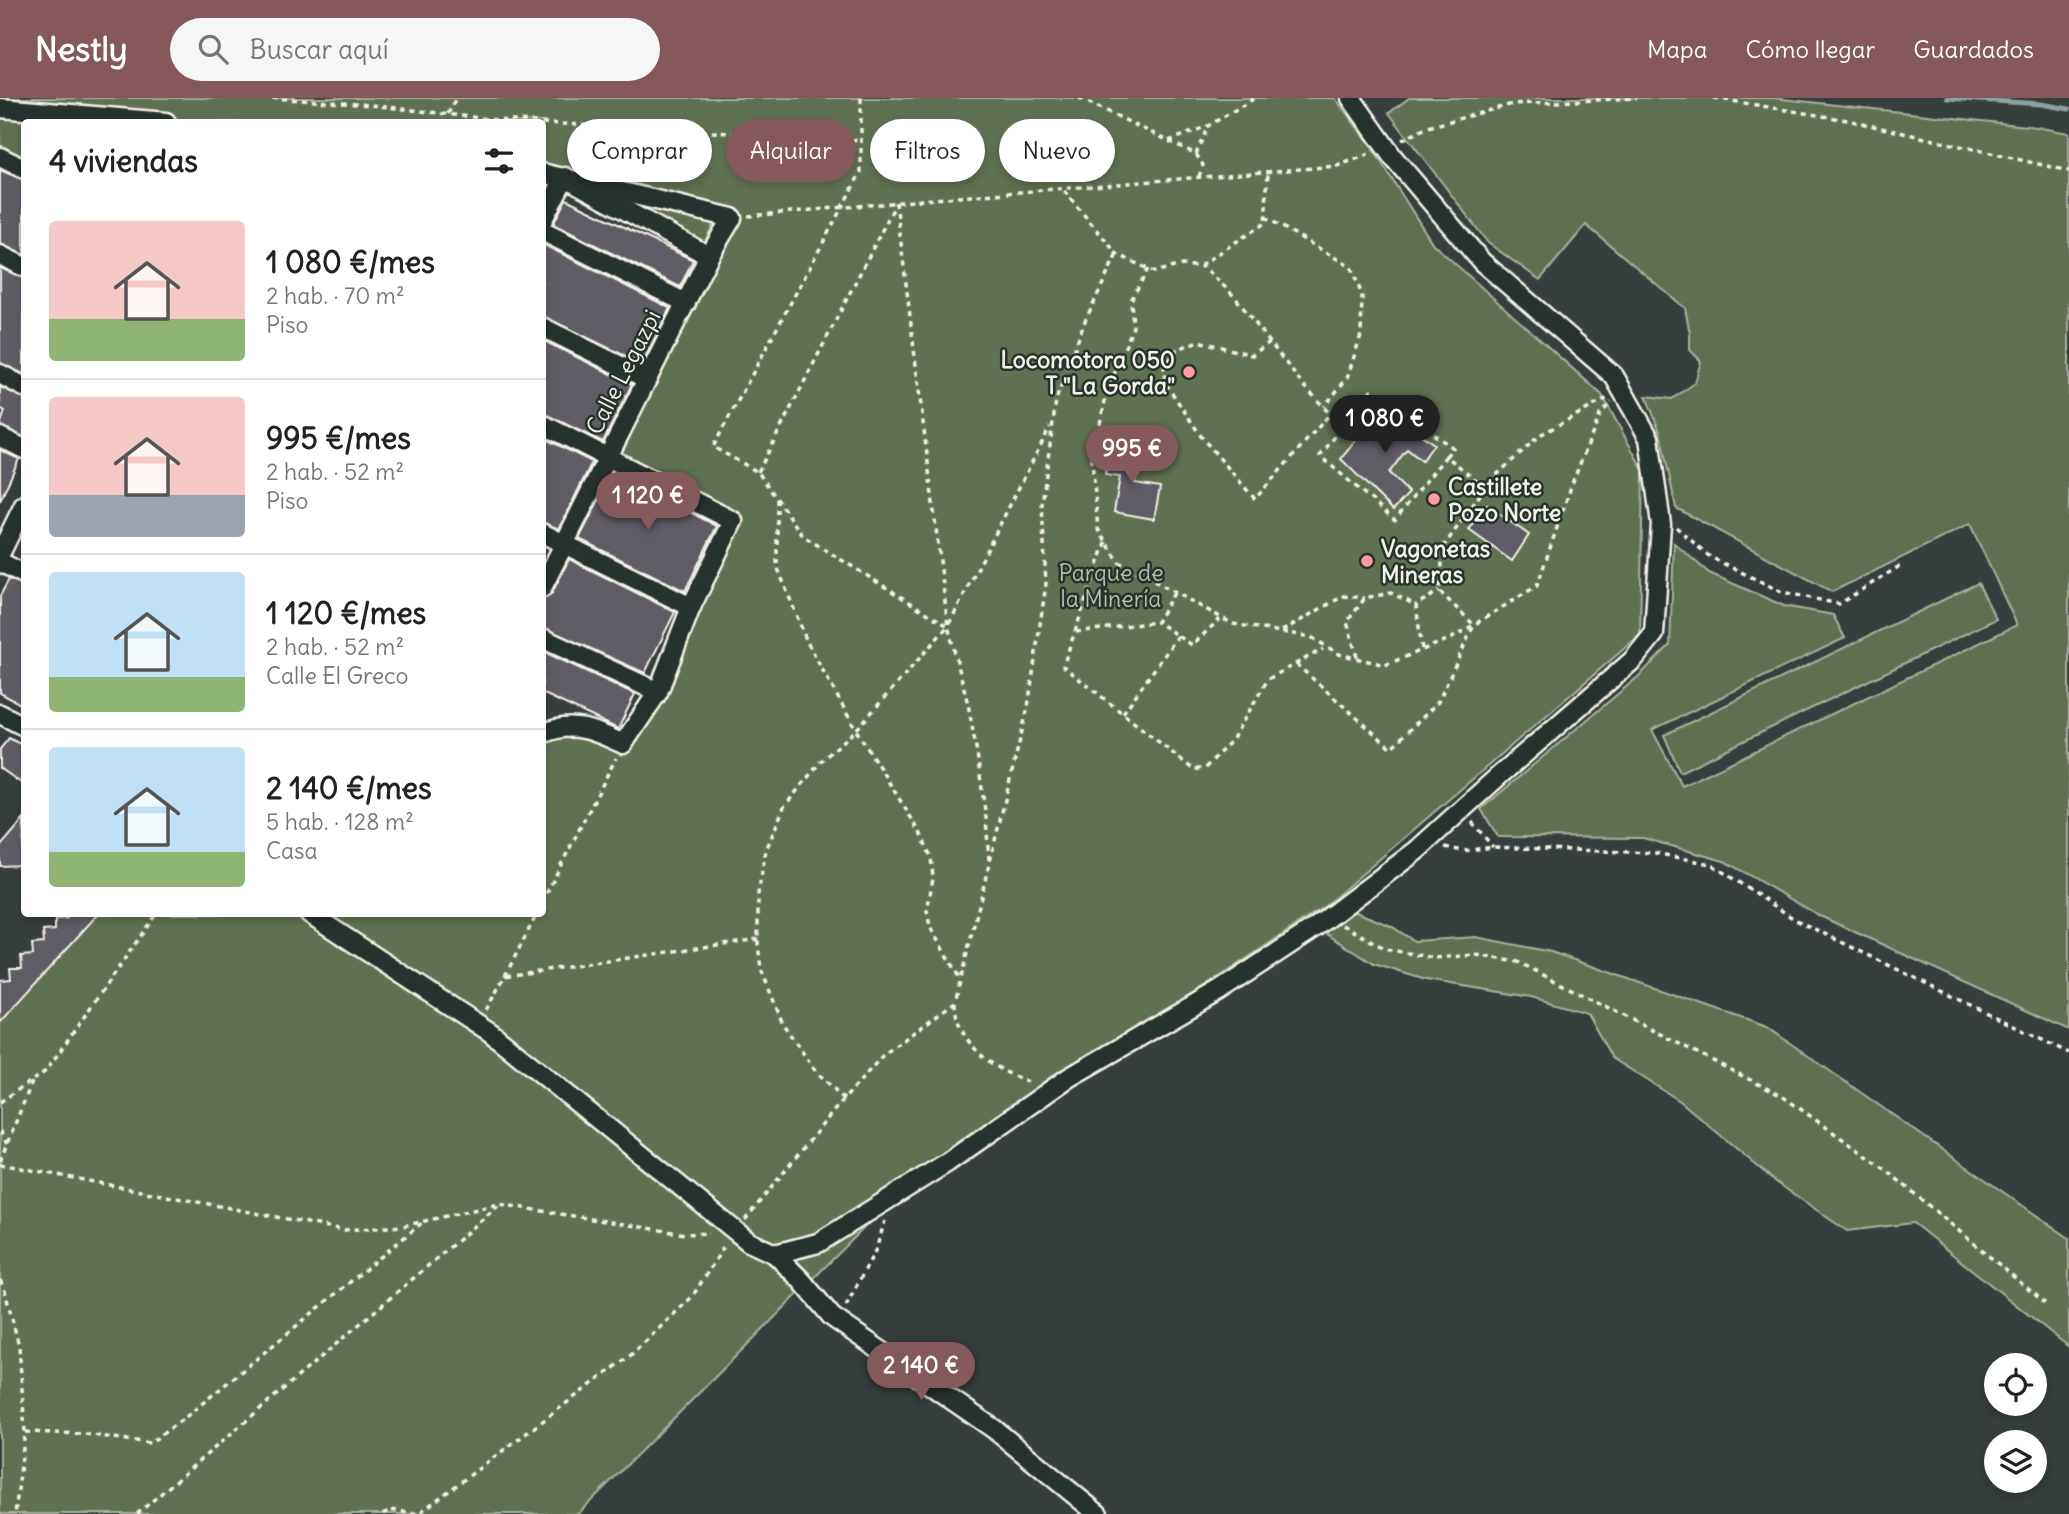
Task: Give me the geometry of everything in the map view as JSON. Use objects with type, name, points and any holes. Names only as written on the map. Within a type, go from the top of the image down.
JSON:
[{"type":"street","points":[[775,1254],[818,1243],[948,1162],[1054,1088],[1219,990],[1329,918],[1426,843],[1633,660],[1654,635],[1661,536],[1649,438],[1614,376],[1482,262],[1387,148],[1352,98]]},
{"type":"street","points":[[0,108],[130,119]]},
{"type":"street","points":[[0,157],[21,168]]},
{"type":"street","points":[[546,174],[732,218]]},
{"type":"street","points":[[546,213],[565,177]]},
{"type":"street","points":[[565,177],[709,256]]},
{"type":"street","name":"Calle Legazpi","points":[[546,580],[709,256],[732,218]]},
{"type":"street","points":[[546,233],[685,303]]},
{"type":"street","points":[[0,255],[21,266]]},
{"type":"street","points":[[546,329],[647,379]]},
{"type":"street","points":[[0,374],[21,385]]},
{"type":"street","points":[[546,426],[733,521],[691,607],[658,692],[623,744],[593,730],[574,727],[546,732]]},
{"type":"street","points":[[0,437],[21,448]]},
{"type":"street","points":[[0,554],[21,511]]},
{"type":"street","points":[[546,535],[691,607]]},
{"type":"street","points":[[0,562],[21,572]]},
{"type":"street","points":[[546,640],[658,692]]},
{"type":"street","points":[[315,917],[478,1024],[736,1232],[749,1242],[775,1254],[832,1317],[994,1429],[1098,1514]]},
{"type":"path","points":[[272,98],[361,104],[499,119]]},
{"type":"path","points":[[361,104],[362,98]]},
{"type":"path","points":[[447,114],[456,98]]},
{"type":"path","points":[[861,98],[861,172],[713,447],[758,472],[803,536],[948,626]]},
{"type":"path","points":[[1079,98],[1196,155],[1203,165],[1198,179]]},
{"type":"path","points":[[1169,141],[1208,126],[1255,98]]},
{"type":"path","points":[[732,218],[1337,166],[1387,148],[1428,127],[1513,104],[1637,98]]},
{"type":"path","points":[[1714,98],[1847,120],[2069,171]]},
{"type":"path","points":[[546,123],[861,140]]},
{"type":"path","points":[[1196,155],[1208,126]]},
{"type":"path","points":[[1199,267],[1265,223],[1268,173]]},
{"type":"path","points":[[1063,190],[1117,254],[1154,272],[1182,265],[1204,267],[1235,297],[1300,380],[1342,427]]},
{"type":"path","points":[[758,472],[896,202]]},
{"type":"path","points":[[896,202],[948,626],[968,704],[986,818],[989,867]]},
{"type":"path","points":[[1265,217],[1351,267],[1362,295],[1361,335],[1348,378],[1324,407]]},
{"type":"path","points":[[1054,1088],[1019,1079],[985,1059],[961,1029],[955,1016],[955,1002],[1028,708],[1046,584],[1042,504],[1056,400],[1084,323],[1117,254]]},
{"type":"path","points":[[1148,269],[1131,300],[1133,327],[1107,393],[1092,460],[1098,530],[1119,562],[1220,618],[1233,624],[1311,637],[1339,654],[1385,665],[1452,638],[1537,586],[1569,493],[1600,415],[1622,390]]},
{"type":"path","points":[[1270,342],[1252,355],[1198,341],[1176,350],[1164,368],[1166,384],[1203,439],[1255,499],[1330,414]]},
{"type":"path","points":[[1371,390],[1453,448],[1446,456],[1395,520],[1320,456],[1371,390]]},
{"type":"path","points":[[1439,590],[1444,546],[1485,487],[1540,435],[1622,390]]},
{"type":"path","points":[[844,1099],[814,1069],[783,1024],[761,969],[758,939],[761,873],[766,849],[784,807],[821,761],[856,730],[948,626],[1053,422]]},
{"type":"path","points":[[1446,456],[1485,487]]},
{"type":"path","points":[[777,499],[778,566],[807,642],[856,730],[920,832],[931,857],[933,878],[927,911],[930,927],[961,981]]},
{"type":"path","points":[[1659,512],[1710,557],[1782,592],[1839,604],[1903,564]]},
{"type":"path","points":[[1106,542],[1063,666],[1194,770],[1206,767],[1232,740],[1268,679],[1323,649]]},
{"type":"path","points":[[1439,590],[1474,625]]},
{"type":"path","points":[[1416,605],[1439,590]]},
{"type":"path","points":[[1157,622],[1174,593]]},
{"type":"path","points":[[1281,632],[1343,596],[1365,598],[1391,593],[1416,605]]},
{"type":"path","points":[[1357,657],[1347,622],[1365,598]]},
{"type":"path","points":[[1416,605],[1422,650]]},
{"type":"path","points":[[1075,632],[1157,622],[1192,645],[1220,618]]},
{"type":"path","points":[[1296,664],[1391,748],[1438,702],[1474,625]]},
{"type":"path","points":[[1122,713],[1178,636]]},
{"type":"path","points":[[546,894],[623,744]]},
{"type":"path","points":[[1461,810],[1493,847]]},
{"type":"path","points":[[1426,843],[1463,851],[1493,847],[1655,853],[1711,864],[1796,919],[2069,1053]]},
{"type":"path","points":[[0,1102],[46,1071],[154,917]]},
{"type":"path","points":[[478,1024],[535,917]]},
{"type":"path","points":[[1329,918],[1386,949],[1434,958],[1476,955],[1518,962],[1782,1096],[1885,1169],[2045,1303]]},
{"type":"path","points":[[505,976],[758,939]]},
{"type":"path","points":[[383,1514],[390,1510],[418,1514],[631,1355],[691,1297],[715,1258],[883,1055],[955,1002]]},
{"type":"path","points":[[32,1081],[0,1163],[344,1230],[404,1226],[499,1204],[685,1234],[736,1232]]},
{"type":"path","points":[[0,1130],[7,1144]]},
{"type":"path","points":[[840,1322],[876,1249],[885,1223],[885,1201]]},
{"type":"path","points":[[137,1514],[499,1204]]},
{"type":"path","points":[[25,1432],[85,1434],[150,1443],[187,1416],[425,1221]]},
{"type":"path","points":[[0,1280],[19,1346],[25,1432],[15,1514]]},
{"type":"green space","name":"Parque de la Minería","points":[[0,98],[1335,98],[1371,146],[1433,244],[1602,395],[1643,470],[1640,635],[1325,906],[902,1190],[578,1514],[0,1514],[0,1021],[94,917],[546,917],[546,732],[552,729],[623,744],[733,521],[608,456],[732,218],[585,182],[712,182],[712,119],[567,119],[567,177],[546,215],[546,119],[130,119],[0,108]]},
{"type":"green space","points":[[1409,98],[1773,98],[2069,133],[2069,1030],[1822,917],[1724,861],[1643,838],[1498,837],[1481,809],[1639,676],[1670,645],[1674,543],[1709,573],[1784,606],[1833,615],[1845,638],[1652,730],[1682,786],[2017,625],[1970,524],[1832,592],[1676,508],[1660,432],[1646,396],[1672,399],[1695,383],[1701,361],[1690,350],[1685,308],[1586,225],[1540,280],[1488,243],[1389,113]]},
{"type":"green space","points":[[0,110],[42,119],[21,119],[21,155],[0,145]]},
{"type":"green space","points":[[605,192],[690,218],[705,220],[713,225],[704,243]]},
{"type":"green space","points":[[1978,583],[1996,619],[1680,772],[1664,735]]},
{"type":"green space","points":[[1343,907],[1391,926],[1414,941],[1476,937],[1551,952],[1767,1027],[2069,1238],[2069,1347],[1913,1223],[1847,1231],[1776,1182],[1680,1101],[1612,1058],[1587,1013],[1531,997],[1426,980],[1374,964],[1316,927]]},
{"type":"building","points":[[0,170],[21,179],[21,254],[0,244]]},
{"type":"building","points":[[566,199],[693,260],[680,287],[553,224]]},
{"type":"building","points":[[546,246],[670,308],[642,364],[546,318]]},
{"type":"building","points":[[0,268],[21,277],[21,373],[0,363]]},
{"type":"building","points":[[546,342],[632,384],[603,442],[546,415]]},
{"type":"building","points":[[0,387],[21,397],[21,436],[0,426],[5,411],[0,408]]},
{"type":"building","points":[[1382,407],[1434,444],[1422,461],[1407,449],[1389,473],[1409,493],[1393,510],[1341,459]]},
{"type":"building","points":[[546,439],[592,462],[559,529],[546,524]]},
{"type":"building","points":[[1123,443],[1139,445],[1135,483],[1160,487],[1154,519],[1114,512],[1120,477],[1105,475],[1108,454],[1121,456]]},
{"type":"building","points":[[0,450],[19,459],[0,501]]},
{"type":"building","points":[[613,473],[717,526],[685,591],[579,539]]},
{"type":"building","points":[[1487,505],[1529,535],[1512,561],[1469,530]]},
{"type":"building","points":[[569,559],[675,612],[645,673],[546,629],[546,597],[552,593]]},
{"type":"building","points":[[9,579],[21,584],[21,704],[0,693],[0,596]]},
{"type":"building","points":[[546,653],[635,694],[618,729],[546,695]]},
{"type":"building","points":[[9,738],[21,744],[21,783],[0,768],[0,749]]},
{"type":"building","points":[[21,822],[21,865],[0,866],[0,847]]},
{"type":"building","points":[[95,917],[0,1023],[0,980],[11,979],[10,968],[22,968],[21,956],[33,955],[32,944],[44,943],[43,931],[55,930],[55,919]]},
{"type":"waterway","points":[[1947,98],[2041,104],[2069,109]]},
{"type":"place","name":"Locomotora 050 T \"La Gorda\"","points":[[1189,372]]},
{"type":"place","name":"Castillete Pozo Norte","points":[[1434,499]]},
{"type":"place","name":"Vagonetas Mineras","points":[[1367,561]]}]
